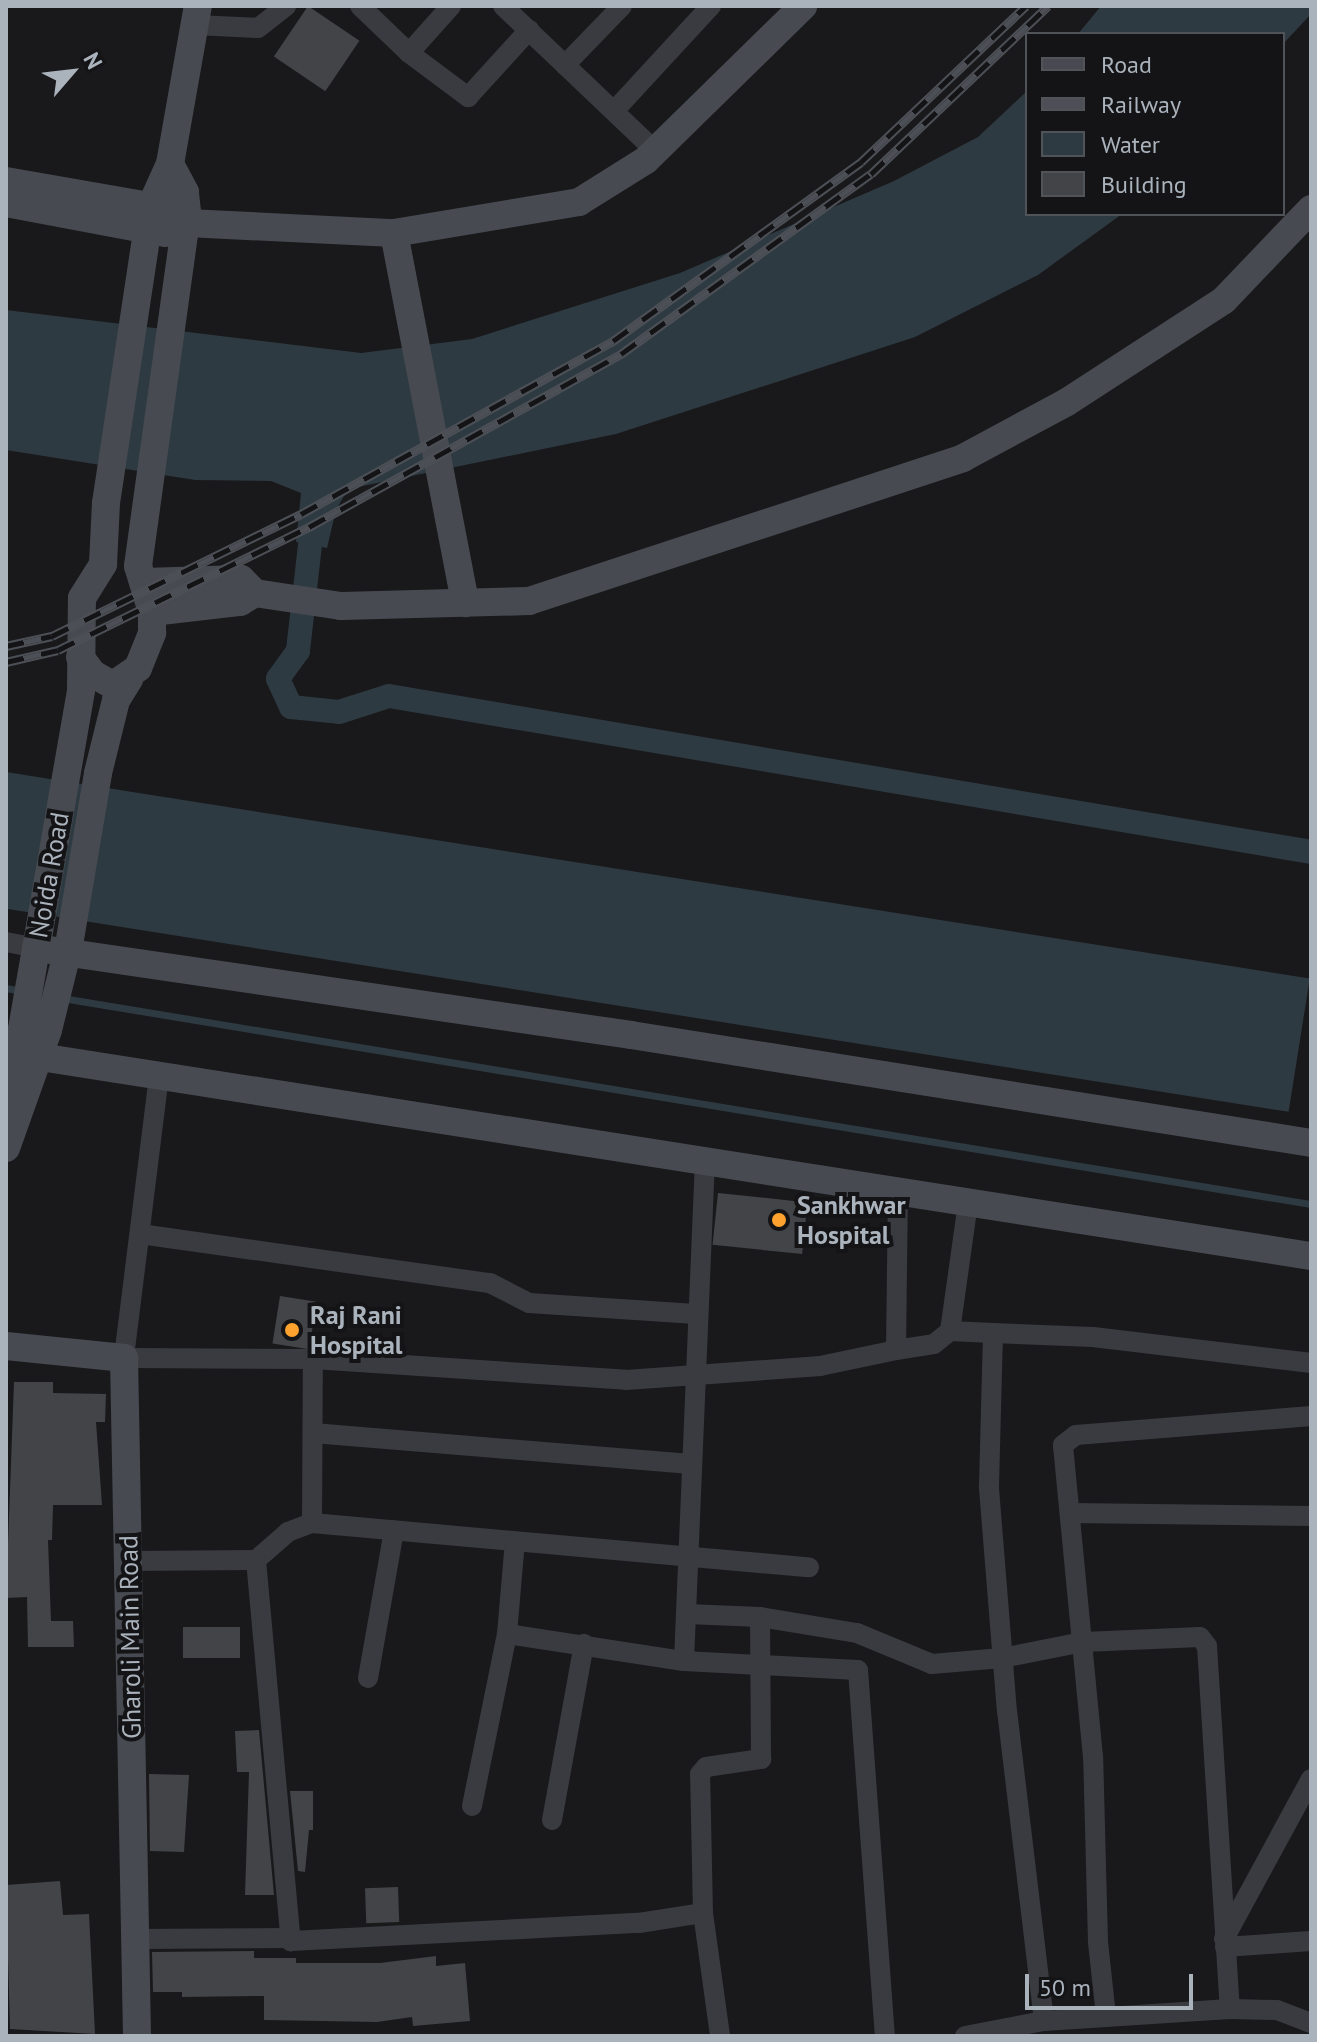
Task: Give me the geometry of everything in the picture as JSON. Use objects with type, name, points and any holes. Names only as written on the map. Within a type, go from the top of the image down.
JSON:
[{"type":"street","points":[[170,164],[185,192],[186,233],[143,506],[141,574],[152,612],[148,651],[129,679],[105,683],[80,657],[82,598],[103,564],[106,503],[149,231],[170,164],[197,15],[258,28],[286,6]]},
{"type":"street","points":[[409,53],[451,6]]},
{"type":"street","points":[[503,6],[655,151]]},
{"type":"street","points":[[565,65],[622,6]]},
{"type":"street","points":[[614,111],[711,6]]},
{"type":"street","points":[[6,203],[149,231],[394,233],[579,202],[655,151],[803,6]]},
{"type":"street","points":[[364,7],[409,53],[468,97],[529,30]]},
{"type":"street","points":[[6,181],[149,231]]},
{"type":"street","points":[[152,612],[240,602],[255,593],[287,594],[341,606],[529,601],[1000,442],[1224,300],[1311,209]]},
{"type":"street","points":[[394,233],[404,299],[465,603]]},
{"type":"street","points":[[103,564],[141,574],[241,579],[255,593]]},
{"type":"street","name":"Noida Road","points":[[6,1148],[21,1094],[30,977],[69,770],[80,657]]},
{"type":"street","name":"Noida Road","points":[[27,1045],[59,984],[68,950],[98,773],[116,700],[129,679]]},
{"type":"street","points":[[6,942],[37,940],[68,950],[615,1032],[1311,1143]]},
{"type":"street","points":[[27,1045],[159,1076],[1311,1256]]},
{"type":"street","points":[[124,1358],[159,1076]]},
{"type":"street","points":[[684,1661],[691,1557],[693,1377],[705,1162]]},
{"type":"street","points":[[896,1350],[898,1193]]},
{"type":"street","points":[[950,1331],[968,1203]]},
{"type":"street","points":[[140,1234],[490,1283],[529,1303],[696,1314]]},
{"type":"street","points":[[6,1346],[124,1358],[313,1359],[626,1380],[820,1366],[934,1344],[950,1331],[1093,1337],[1311,1363]]},
{"type":"street","points":[[993,1333],[989,1486],[1002,1658],[1044,2021]]},
{"type":"street","name":"Gharoli Main Road","points":[[124,1358],[137,2036]]},
{"type":"street","points":[[312,1523],[313,1359]]},
{"type":"street","points":[[1106,2016],[1083,1642],[1063,1445],[1068,1439],[1311,1416]]},
{"type":"street","points":[[313,1433],[691,1464]]},
{"type":"street","points":[[1070,1513],[1311,1516]]},
{"type":"street","points":[[128,1561],[256,1560],[288,1532],[312,1523],[809,1567]]},
{"type":"street","points":[[368,1678],[394,1530]]},
{"type":"street","points":[[472,1806],[507,1634],[515,1541]]},
{"type":"street","points":[[256,1560],[288,1938]]},
{"type":"street","points":[[687,1614],[760,1617],[857,1633],[932,1664],[1002,1658],[1083,1642],[1204,1640],[1230,2009]]},
{"type":"street","points":[[720,2036],[703,1913],[700,1774],[706,1767],[761,1759],[760,1617]]},
{"type":"street","points":[[507,1634],[684,1661],[853,1668],[862,1674],[885,2036]]},
{"type":"street","points":[[552,1820],[584,1644]]},
{"type":"street","points":[[1224,1943],[1311,1779]]},
{"type":"street","points":[[135,1939],[288,1938],[296,1943],[639,1923],[703,1913]]},
{"type":"street","points":[[1224,1943],[1311,1941]]},
{"type":"street","points":[[965,2036],[1044,2021],[1230,2009],[1277,2010],[1311,2023]]},
{"type":"water","points":[[1101,6],[1311,6],[1311,14],[1285,42],[1285,32],[1080,32]]},
{"type":"water","points":[[1025,93],[1025,216],[1119,216],[1038,275],[915,337],[616,434],[348,489],[336,510],[327,548],[296,542],[301,493],[271,481],[195,480],[6,450],[6,310],[361,353],[472,339],[680,273],[894,181],[978,137]]},
{"type":"water","points":[[6,772],[1310,978],[1289,1112],[6,909]]},
{"type":"building","points":[[308,6],[359,41],[325,91],[274,57]]},
{"type":"building","points":[[718,1193],[808,1202],[802,1254],[713,1245]]},
{"type":"building","points":[[280,1296],[317,1302],[309,1349],[272,1343]]},
{"type":"building","points":[[14,1382],[53,1382],[53,1393],[106,1394],[105,1422],[96,1422],[102,1505],[53,1505],[52,1540],[48,1540],[51,1621],[73,1621],[74,1647],[28,1647],[27,1597],[6,1598]]},
{"type":"building","points":[[183,1627],[240,1627],[240,1658],[183,1658]]},
{"type":"building","points":[[259,1730],[274,1895],[245,1895],[249,1772],[237,1772],[235,1731]]},
{"type":"building","points":[[149,1774],[189,1775],[184,1852],[150,1851]]},
{"type":"building","points":[[290,1791],[313,1791],[313,1830],[309,1830],[305,1872],[298,1871]]},
{"type":"building","points":[[60,1881],[63,1915],[89,1914],[95,2034],[10,2029],[6,1885]]},
{"type":"building","points":[[398,1887],[399,1922],[366,1923],[365,1888]]},
{"type":"building","points":[[254,1951],[254,1958],[296,1958],[296,1963],[380,1963],[436,1956],[436,1966],[465,1963],[470,2021],[413,2026],[412,2017],[377,2022],[264,2020],[264,1996],[182,1997],[182,1992],[153,1992],[152,1952]]},
{"type":"waterway","points":[[310,545],[298,651],[278,679],[291,707],[339,712],[389,696],[1311,852]]},
{"type":"waterway","points":[[6,988],[22,991]]},
{"type":"waterway","points":[[62,998],[1311,1204]]},
{"type":"railway","points":[[6,646],[52,636],[301,514],[613,341],[861,162],[1026,6]]},
{"type":"railway","points":[[6,662],[58,650],[309,527],[621,354],[871,174],[1048,6]]},
{"type":"place","name":"Sankhwar Hospital","points":[[779,1220]]},
{"type":"place","name":"Raj Rani Hospital","points":[[292,1330]]}]
